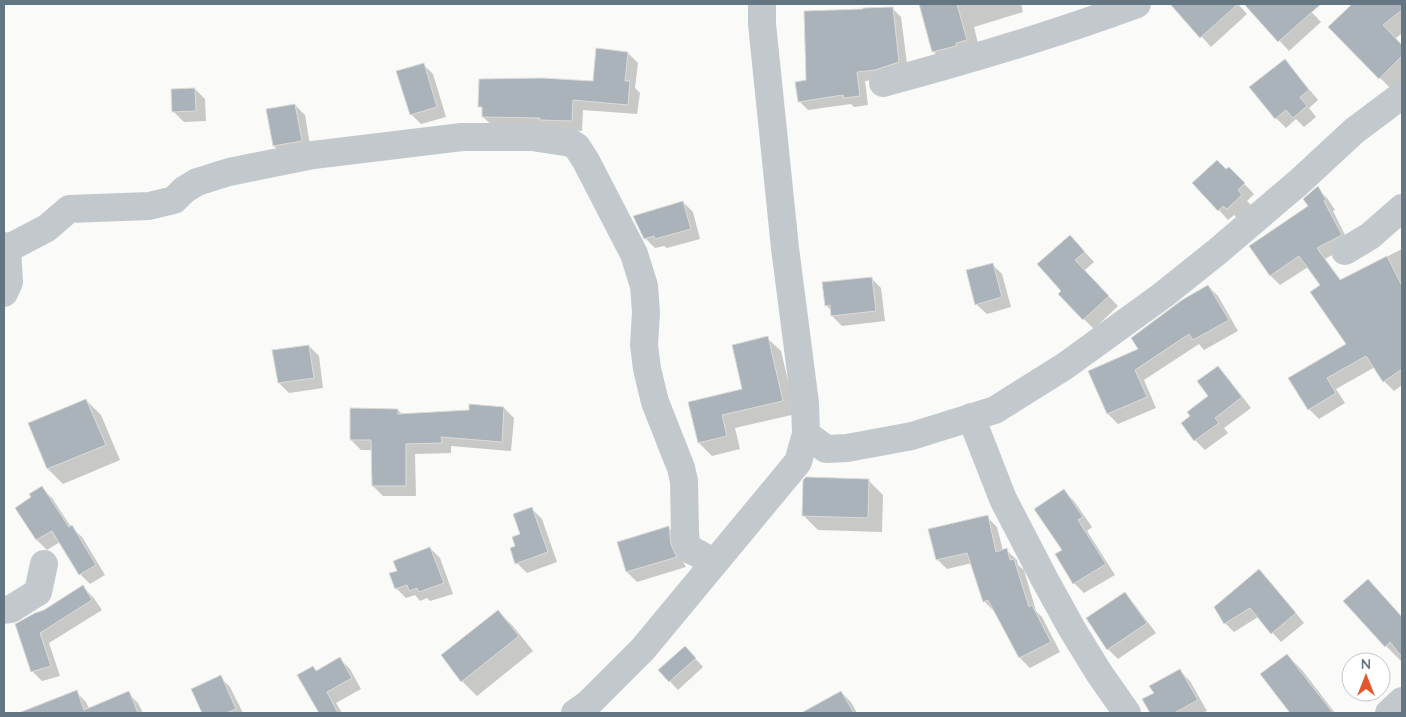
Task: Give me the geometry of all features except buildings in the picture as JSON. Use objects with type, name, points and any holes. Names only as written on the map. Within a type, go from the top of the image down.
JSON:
[{"type":"street","points":[[575,713],[588,704],[643,650],[798,462],[806,434],[805,403],[785,248],[762,24],[762,4]]},
{"type":"street","points":[[883,83],[1034,40],[1136,4]]},
{"type":"street","points":[[806,434],[826,449],[847,448],[912,436],[995,410],[1065,366],[1163,295],[1218,251],[1354,131],[1402,95]]},
{"type":"street","points":[[4,293],[10,282],[5,248],[47,228],[68,209],[149,206],[174,200],[184,190],[197,182],[229,172],[303,157],[396,144],[462,137],[532,137],[571,143],[577,147],[586,161],[634,254],[644,286],[646,312],[644,345],[647,369],[655,402],[681,468],[684,481],[686,543],[691,550],[714,562]]},
{"type":"street","points":[[1345,251],[1370,236],[1402,208]]},
{"type":"street","points":[[971,417],[1003,499],[1072,629],[1099,673],[1127,713]]},
{"type":"street","points":[[4,610],[11,609],[38,592],[44,564]]},
{"type":"street","points":[[1389,713],[1402,701]]}]
